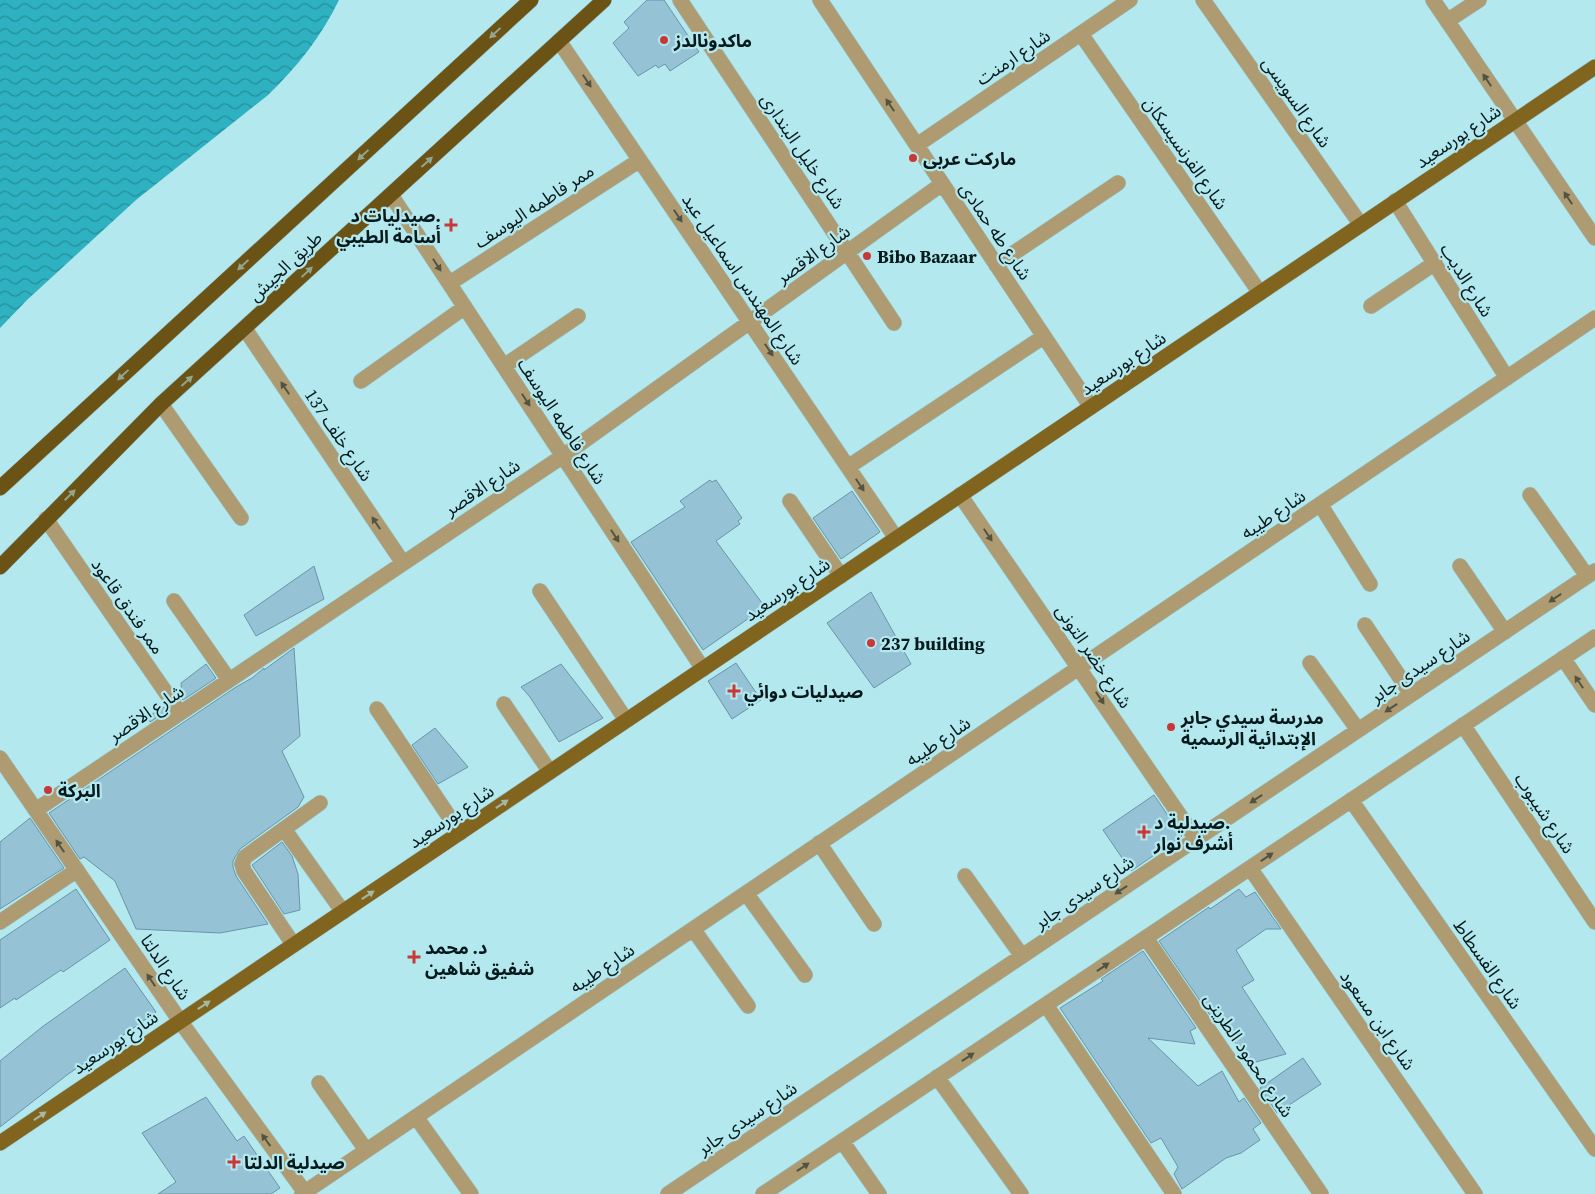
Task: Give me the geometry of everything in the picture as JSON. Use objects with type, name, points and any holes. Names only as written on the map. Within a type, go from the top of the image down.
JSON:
[{"type":"highway","name":"طريق الجيش","points":[[0,488],[531,0]]},
{"type":"highway","name":"طريق الجيش","points":[[0,568],[46,519],[161,404],[604,0]]},
{"type":"main road","name":"شارع بورسعيد","points":[[0,1143],[1595,67]]},
{"type":"street","name":"شارع خليل البندارى","points":[[680,0],[894,323]]},
{"type":"street","name":"شارع طه حمادى","points":[[820,0],[1090,407]]},
{"type":"street","name":"شارع ارمنت","points":[[916,145],[1130,0]]},
{"type":"street","name":"شارع السويسى","points":[[1203,0],[1361,225]]},
{"type":"street","points":[[1432,0],[1595,238]]},
{"type":"street","points":[[1447,21],[1479,0]]},
{"type":"street","name":"شارع الفرنسيسكان","points":[[1081,34],[1260,293]]},
{"type":"street","name":"شارع المهندس اسماعيل عيد","points":[[559,41],[896,538]]},
{"type":"street","name":"ممر فاطمه اليوسف","points":[[450,284],[640,160]]},
{"type":"street","points":[[996,265],[1118,183]]},
{"type":"street","name":"شارع الاقصر","points":[[36,810],[563,456],[942,184]]},
{"type":"street","name":"شارع فاطمه اليوسف","points":[[391,195],[702,669]]},
{"type":"street","name":"شارع الديب","points":[[1395,202],[1507,378]]},
{"type":"street","points":[[1371,306],[1434,263]]},
{"type":"street","points":[[361,381],[465,307]]},
{"type":"street","points":[[504,366],[578,316]]},
{"type":"street","name":"شارع طيبه","points":[[304,1193],[1595,318]]},
{"type":"street","name":"شارع خلف 137","points":[[245,329],[403,563]]},
{"type":"street","points":[[848,467],[1043,336]]},
{"type":"street","points":[[161,404],[241,518]]},
{"type":"street","name":"شارع خضر التونى","points":[[960,495],[1196,839]]},
{"type":"street","points":[[1530,495],[1591,574]]},
{"type":"street","points":[[790,501],[841,576]]},
{"type":"street","points":[[1320,504],[1370,584]]},
{"type":"street","name":"ممر فندق قاعود","points":[[46,519],[180,713]]},
{"type":"street","points":[[1460,566],[1505,632]]},
{"type":"street","name":"شارع سيدى جابر","points":[[668,1194],[1591,574]]},
{"type":"street","points":[[540,591],[626,720]]},
{"type":"street","points":[[174,601],[229,680]]},
{"type":"street","points":[[1365,625],[1412,694]]},
{"type":"street","points":[[763,1194],[1595,637]]},
{"type":"street","points":[[1563,658],[1595,705]]},
{"type":"street","points":[[1310,662],[1358,730]]},
{"type":"street","points":[[504,704],[550,772]]},
{"type":"street","points":[[377,709],[460,833]]},
{"type":"street","name":"شارع شيبوب","points":[[1464,725],[1595,922]]},
{"type":"street","name":"شارع الدلتا","points":[[0,758],[180,1021],[304,1193]]},
{"type":"street","name":"شارع الفسطاط","points":[[1351,800],[1595,1149]]},
{"type":"street","points":[[294,944],[242,867],[245,857],[320,803]]},
{"type":"street","points":[[284,829],[343,912]]},
{"type":"street","points":[[819,843],[874,924]]},
{"type":"street","name":"شارع ابن مسعود","points":[[1250,868],[1476,1194]]},
{"type":"street","points":[[0,922],[77,870]]},
{"type":"street","points":[[965,876],[1022,956]]},
{"type":"street","points":[[746,893],[805,975]]},
{"type":"street","points":[[693,929],[748,1006]]},
{"type":"street","name":"شارع محمود الطرينى","points":[[1146,938],[1321,1194]]},
{"type":"street","points":[[1046,1005],[1174,1194]]},
{"type":"street","points":[[937,1077],[1021,1194]]},
{"type":"street","points":[[319,1083],[366,1150]]},
{"type":"street","points":[[416,1117],[471,1194]]},
{"type":"street","points":[[842,1141],[879,1194]]},
{"type":"water","points":[[0,0],[339,0],[308,51],[268,95],[136,200],[27,300],[0,328]]},
{"type":"building","name":"ماكدونالدز","points":[[647,0],[664,0],[699,52],[670,71],[665,64],[658,68],[656,65],[638,76],[613,43],[629,28],[624,22]]},
{"type":"building","points":[[710,480],[712,482],[716,480],[742,518],[738,521],[740,524],[716,541],[765,607],[703,650],[631,542],[685,507],[680,501]]},
{"type":"building","points":[[852,491],[880,532],[841,559],[813,518]]},
{"type":"building","points":[[314,566],[324,599],[256,636],[244,615]]},
{"type":"building","name":"237 building","points":[[871,592],[911,664],[874,688],[827,623]]},
{"type":"building","points":[[294,648],[300,736],[282,751],[304,797],[298,807],[240,849],[233,861],[236,876],[268,924],[220,933],[136,929],[115,881],[84,857],[80,859],[49,813]]},
{"type":"building","name":"صيدليات دوائي","points":[[736,663],[761,700],[732,719],[708,681]]},
{"type":"building","points":[[206,664],[216,678],[183,700],[180,697],[182,696],[181,683]]},
{"type":"building","points":[[561,664],[603,718],[559,742],[530,697],[521,687]]},
{"type":"building","points":[[164,707],[167,711],[150,722],[147,717]]},
{"type":"building","points":[[435,728],[468,767],[438,784],[412,745]]},
{"type":"building","name":"صيدلية د. أشرف نوار","points":[[1154,795],[1182,836],[1131,871],[1103,830]]},
{"type":"building","points":[[30,818],[64,868],[0,909],[0,842]]},
{"type":"building","points":[[282,842],[292,856],[298,874],[300,910],[284,914],[252,865]]},
{"type":"building","points":[[76,889],[110,940],[63,972],[61,970],[16,1000],[15,998],[0,1008],[0,940]]},
{"type":"building","points":[[1239,889],[1246,897],[1255,892],[1281,929],[1266,929],[1236,950],[1254,980],[1242,987],[1286,1054],[1256,1062],[1253,1062],[1210,1015],[1159,941]]},
{"type":"building","points":[[1143,951],[1196,1028],[1190,1031],[1195,1044],[1148,1038],[1198,1086],[1222,1071],[1239,1102],[1244,1098],[1261,1123],[1253,1129],[1260,1140],[1241,1153],[1226,1158],[1182,1189],[1174,1174],[1178,1167],[1161,1138],[1151,1143],[1060,1008],[1103,981],[1101,979]]},
{"type":"building","points":[[125,968],[156,1012],[67,1075],[0,1127],[0,1061],[42,1027]]},
{"type":"building","points":[[1303,1058],[1321,1084],[1277,1113],[1260,1088]]},
{"type":"building","points":[[206,1097],[237,1141],[244,1136],[280,1188],[271,1194],[158,1194],[176,1182],[142,1133]]},
{"type":"place","name":"ماكدونالدز","points":[[664,40]]},
{"type":"place","name":"ماركت عربى","points":[[913,158]]},
{"type":"place","name":"صيدليات د. أسامة الطيبي","points":[[451,225]]},
{"type":"place","name":"Bibo Bazaar","points":[[867,256]]},
{"type":"place","name":"237 building","points":[[871,643]]},
{"type":"place","name":"صيدليات دوائي","points":[[734,691]]},
{"type":"place","name":"مدرسة سيدي جابر الإبتدائية الرسمية","points":[[1171,727]]},
{"type":"place","name":"البركة","points":[[48,790]]},
{"type":"place","name":"صيدلية د. أشرف نوار","points":[[1144,832]]},
{"type":"place","name":"د. محمد شفيق شاهين","points":[[414,957]]},
{"type":"place","name":"صيدلية الدلتا","points":[[234,1162]]}]
